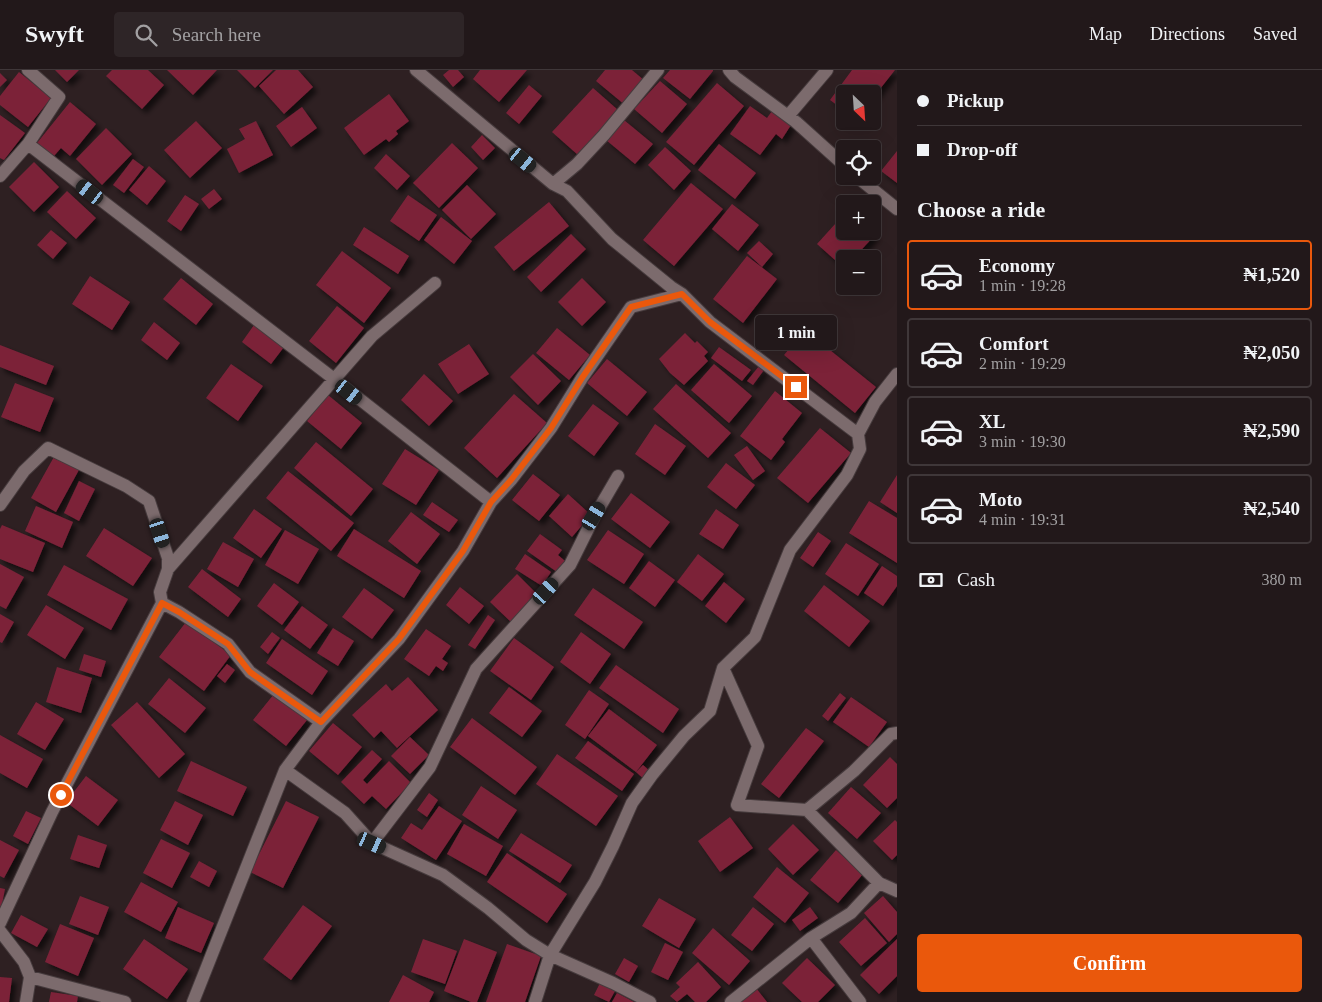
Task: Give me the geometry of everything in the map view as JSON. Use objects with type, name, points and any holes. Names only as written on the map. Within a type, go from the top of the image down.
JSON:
[{"type":"street","points":[[0,176],[28,144],[59,97],[28,70]]},
{"type":"street","points":[[416,70],[553,184],[567,191],[612,239],[682,294],[710,322],[858,434]]},
{"type":"street","points":[[553,184],[577,164],[604,135],[658,70]]},
{"type":"street","points":[[729,70],[735,77],[788,116],[836,158]]},
{"type":"street","points":[[788,116],[827,70]]},
{"type":"street","points":[[28,144],[491,502]]},
{"type":"street","points":[[867,185],[897,209]]},
{"type":"street","points":[[168,568],[372,336],[435,283]]},
{"type":"street","points":[[193,1002],[285,770],[321,722],[399,639],[463,551],[491,502],[511,480],[551,428],[582,378],[631,307],[682,294]]},
{"type":"street","points":[[535,1002],[550,955],[595,882],[632,803],[684,736],[710,711],[723,668],[755,637],[790,550],[846,475],[860,449],[858,434],[875,402],[897,374]]},
{"type":"street","points":[[0,505],[24,471],[48,448],[126,486],[149,501],[168,558],[168,568],[160,592],[162,603],[52,812],[0,923]]},
{"type":"street","points":[[372,843],[430,767],[476,670],[570,564],[594,516],[618,476]]},
{"type":"street","points":[[162,603],[228,644],[250,672],[321,722]]},
{"type":"street","points":[[723,668],[758,746],[737,805],[807,810],[879,883],[897,891]]},
{"type":"street","points":[[807,810],[854,771],[891,734],[897,733]]},
{"type":"street","points":[[285,770],[345,813],[372,843],[443,875],[488,908],[526,940],[550,955],[650,1002]]},
{"type":"street","points":[[731,1002],[811,938],[851,913],[879,883]]},
{"type":"street","points":[[0,932],[24,962],[30,977],[26,1002]]},
{"type":"street","points":[[811,938],[860,1002]]},
{"type":"street","points":[[30,977],[125,1002]]},
{"type":"building","points":[[55,70],[79,70],[67,82]]},
{"type":"building","points":[[112,70],[148,70],[164,85],[142,109],[106,76]]},
{"type":"building","points":[[167,70],[217,70],[193,95]]},
{"type":"building","points":[[237,70],[273,70],[255,88]]},
{"type":"building","points":[[276,70],[298,70],[313,87],[284,114],[259,86]]},
{"type":"building","points":[[449,70],[458,70],[464,77],[453,87],[443,75]]},
{"type":"building","points":[[480,70],[527,70],[499,102],[473,79]]},
{"type":"building","points":[[605,70],[632,70],[645,81],[625,105],[596,81]]},
{"type":"building","points":[[670,70],[713,71],[690,99],[663,78]]},
{"type":"building","points":[[852,70],[895,70],[881,88],[881,85],[841,85]]},
{"type":"building","points":[[19,72],[51,98],[28,127],[0,105],[0,96]]},
{"type":"building","points":[[0,73],[7,80],[0,87]]},
{"type":"building","points":[[660,81],[687,104],[662,133],[634,109]]},
{"type":"building","points":[[717,83],[744,106],[694,165],[666,142]]},
{"type":"building","points":[[529,85],[542,96],[519,124],[506,113]]},
{"type":"building","points":[[593,88],[618,110],[578,155],[552,132]]},
{"type":"building","points":[[836,92],[836,104],[830,100]]},
{"type":"building","points":[[389,94],[409,121],[396,131],[398,134],[389,142],[386,139],[364,155],[344,128]]},
{"type":"building","points":[[70,102],[96,124],[70,156],[61,148],[54,156],[37,143]]},
{"type":"building","points":[[750,106],[767,118],[772,111],[791,125],[782,139],[776,134],[760,155],[730,134]]},
{"type":"building","points":[[302,107],[317,128],[291,147],[276,126]]},
{"type":"building","points":[[0,115],[25,133],[4,160],[0,158]]},
{"type":"building","points":[[624,120],[653,144],[635,164],[606,140]]},
{"type":"building","points":[[196,121],[222,148],[190,178],[164,150]]},
{"type":"building","points":[[256,121],[273,155],[239,173],[227,149],[245,139],[239,129]]},
{"type":"building","points":[[106,128],[132,154],[102,185],[76,159]]},
{"type":"building","points":[[482,135],[495,148],[483,160],[471,147]]},
{"type":"building","points":[[452,143],[478,168],[439,208],[413,183]]},
{"type":"building","points":[[719,144],[756,173],[735,199],[698,170]]},
{"type":"building","points":[[665,147],[691,171],[674,190],[648,165]]},
{"type":"building","points":[[897,151],[897,183],[881,171]]},
{"type":"building","points":[[386,154],[410,176],[397,190],[374,168]]},
{"type":"building","points":[[133,159],[144,167],[124,193],[113,185]]},
{"type":"building","points":[[34,162],[59,187],[34,212],[9,187]]},
{"type":"building","points":[[149,166],[166,181],[147,205],[129,190]]},
{"type":"building","points":[[691,183],[723,209],[674,266],[643,240]]},
{"type":"building","points":[[467,185],[496,214],[471,239],[442,210]]},
{"type":"building","points":[[214,189],[222,199],[209,209],[201,199]]},
{"type":"building","points":[[67,191],[96,218],[76,239],[47,212]]},
{"type":"building","points":[[185,195],[199,204],[181,231],[167,221]]},
{"type":"building","points":[[408,195],[437,215],[419,241],[390,221]]},
{"type":"building","points":[[549,202],[569,226],[514,271],[494,247]]},
{"type":"building","points":[[732,204],[759,225],[738,251],[712,229]]},
{"type":"building","points":[[441,217],[472,241],[454,264],[424,240]]},
{"type":"building","points":[[836,223],[836,240],[870,240],[861,250],[836,250],[836,261],[817,244]]},
{"type":"building","points":[[364,227],[409,256],[398,274],[353,245]]},
{"type":"building","points":[[51,230],[67,243],[53,259],[37,245]]},
{"type":"building","points":[[571,234],[586,249],[541,292],[527,277]]},
{"type":"building","points":[[759,241],[773,254],[762,267],[747,253]]},
{"type":"building","points":[[342,251],[391,288],[364,323],[316,285]]},
{"type":"building","points":[[747,256],[777,279],[743,323],[713,299]]},
{"type":"building","points":[[90,276],[130,302],[112,330],[72,304]]},
{"type":"building","points":[[181,278],[213,304],[196,325],[163,299]]},
{"type":"building","points":[[582,278],[606,302],[582,326],[558,302]]},
{"type":"building","points":[[337,306],[364,328],[336,363],[309,341]]},
{"type":"building","points":[[154,322],[180,343],[167,360],[141,340]]},
{"type":"building","points":[[254,325],[284,347],[271,364],[242,342]]},
{"type":"building","points":[[557,328],[590,355],[569,380],[536,353]]},
{"type":"building","points":[[805,330],[876,387],[855,413],[784,355]]},
{"type":"building","points":[[685,333],[708,352],[704,356],[708,361],[684,385],[670,373],[659,359]]},
{"type":"building","points":[[469,344],[489,374],[458,394],[438,364]]},
{"type":"building","points":[[0,345],[54,366],[46,385],[0,367]]},
{"type":"building","points":[[719,347],[751,370],[742,381],[711,358]]},
{"type":"building","points":[[533,354],[561,381],[538,405],[510,377]]},
{"type":"building","points":[[607,359],[647,392],[627,416],[587,383]]},
{"type":"building","points":[[231,364],[263,386],[238,421],[206,398]]},
{"type":"building","points":[[714,364],[752,396],[729,423],[691,390]]},
{"type":"building","points":[[759,366],[764,370],[753,385],[747,381]]},
{"type":"building","points":[[424,374],[453,401],[429,426],[401,400]]},
{"type":"building","points":[[15,383],[54,398],[40,432],[1,417]]},
{"type":"building","points":[[676,384],[731,433],[708,458],[653,409]]},
{"type":"building","points":[[775,391],[802,413],[782,439],[785,442],[771,460],[740,436]]},
{"type":"building","points":[[514,394],[547,423],[497,478],[464,448]]},
{"type":"building","points":[[328,395],[362,423],[341,449],[307,421]]},
{"type":"building","points":[[593,404],[619,423],[594,456],[568,436]]},
{"type":"building","points":[[655,424],[686,446],[665,475],[635,454]]},
{"type":"building","points":[[820,428],[851,453],[808,503],[777,478]]},
{"type":"building","points":[[316,442],[373,489],[351,516],[294,468]]},
{"type":"building","points":[[747,446],[765,471],[753,480],[734,455]]},
{"type":"building","points":[[405,449],[439,470],[416,505],[382,484]]},
{"type":"building","points":[[55,455],[80,468],[56,512],[31,498]]},
{"type":"building","points":[[726,463],[755,485],[736,509],[707,487]]},
{"type":"building","points":[[288,471],[354,523],[331,551],[266,498]]},
{"type":"building","points":[[533,474],[560,495],[539,521],[512,500]]},
{"type":"building","points":[[897,475],[897,513],[880,502]]},
{"type":"building","points":[[79,481],[95,489],[79,521],[64,513]]},
{"type":"building","points":[[631,493],[670,522],[650,548],[611,519]]},
{"type":"building","points":[[568,494],[591,515],[572,537],[549,516]]},
{"type":"building","points":[[869,501],[897,518],[897,563],[849,533]]},
{"type":"building","points":[[432,502],[458,520],[449,532],[423,515]]},
{"type":"building","points":[[36,506],[73,522],[62,548],[25,531]]},
{"type":"building","points":[[254,509],[282,529],[261,558],[233,538]]},
{"type":"building","points":[[716,509],[739,525],[723,549],[699,534]]},
{"type":"building","points":[[411,512],[440,534],[417,564],[388,541]]},
{"type":"building","points":[[2,525],[45,543],[33,572],[0,559],[0,529]]},
{"type":"building","points":[[104,528],[152,558],[133,586],[86,556]]},
{"type":"building","points":[[354,529],[421,571],[404,598],[337,556]]},
{"type":"building","points":[[285,530],[319,549],[298,584],[265,565]]},
{"type":"building","points":[[608,530],[644,554],[624,584],[587,560]]},
{"type":"building","points":[[818,532],[831,541],[813,567],[800,558]]},
{"type":"building","points":[[540,534],[562,550],[558,555],[565,561],[557,572],[527,551]]},
{"type":"building","points":[[223,542],[254,559],[238,587],[207,569]]},
{"type":"building","points":[[846,543],[879,564],[858,596],[825,574]]},
{"type":"building","points":[[525,554],[551,572],[542,586],[515,569]]},
{"type":"building","points":[[698,554],[724,574],[702,601],[677,582]]},
{"type":"building","points":[[649,561],[675,580],[655,607],[629,588]]},
{"type":"building","points":[[0,564],[24,577],[6,609],[0,606]]},
{"type":"building","points":[[64,565],[128,599],[111,630],[47,595]]},
{"type":"building","points":[[882,566],[897,576],[897,586],[883,606],[864,593]]},
{"type":"building","points":[[202,569],[241,599],[228,617],[188,587]]},
{"type":"building","points":[[517,574],[538,595],[512,623],[490,602]]},
{"type":"building","points":[[724,582],[745,599],[726,623],[705,606]]},
{"type":"building","points":[[274,583],[299,602],[282,625],[257,606]]},
{"type":"building","points":[[824,585],[870,621],[849,647],[804,611]]},
{"type":"building","points":[[460,587],[484,606],[469,624],[446,605]]},
{"type":"building","points":[[364,588],[394,610],[372,639],[342,617]]},
{"type":"building","points":[[593,588],[643,622],[624,649],[574,615]]},
{"type":"building","points":[[46,605],[84,628],[65,659],[27,635]]},
{"type":"building","points":[[302,606],[328,625],[310,649],[284,630]]},
{"type":"building","points":[[0,614],[14,622],[2,643],[0,642]]},
{"type":"building","points":[[488,615],[495,620],[475,649],[468,645]]},
{"type":"building","points":[[186,622],[231,655],[204,691],[159,657]]},
{"type":"building","points":[[333,628],[354,641],[338,666],[317,653]]},
{"type":"building","points":[[426,629],[451,646],[442,659],[448,663],[443,671],[436,666],[429,676],[404,659]]},
{"type":"building","points":[[272,632],[280,638],[268,654],[260,647]]},
{"type":"building","points":[[581,632],[611,654],[590,684],[560,662]]},
{"type":"building","points":[[514,638],[554,667],[531,700],[490,671]]},
{"type":"building","points":[[282,639],[328,671],[312,695],[266,663]]},
{"type":"building","points":[[84,654],[106,661],[101,677],[79,670]]},
{"type":"building","points":[[227,664],[235,670],[225,683],[217,676]]},
{"type":"building","points":[[616,665],[679,709],[663,733],[599,688]]},
{"type":"building","points":[[57,667],[92,678],[81,713],[46,702]]},
{"type":"building","points":[[408,677],[438,710],[397,748],[381,731],[374,738],[352,715],[386,684],[392,691]]},
{"type":"building","points":[[169,678],[206,708],[185,733],[148,704]]},
{"type":"building","points":[[509,687],[542,711],[522,737],[489,713]]},
{"type":"building","points":[[589,690],[609,704],[585,739],[565,725]]},
{"type":"building","points":[[840,693],[846,698],[828,721],[822,716]]},
{"type":"building","points":[[274,694],[307,720],[286,746],[253,720]]},
{"type":"building","points":[[851,697],[887,722],[869,747],[833,722]]},
{"type":"building","points":[[36,702],[64,719],[45,750],[17,734]]},
{"type":"building","points":[[137,702],[185,754],[159,778],[111,725]]},
{"type":"building","points":[[609,709],[657,745],[636,772],[588,736]]},
{"type":"building","points":[[472,718],[537,767],[515,795],[450,747]]},
{"type":"building","points":[[333,723],[362,747],[338,775],[309,751]]},
{"type":"building","points":[[806,728],[824,741],[779,798],[761,784]]},
{"type":"building","points":[[0,735],[43,759],[27,788],[0,773]]},
{"type":"building","points":[[410,737],[429,755],[410,774],[391,756]]},
{"type":"building","points":[[588,741],[634,774],[622,791],[575,758]]},
{"type":"building","points":[[372,750],[382,759],[363,780],[367,784],[389,761],[411,783],[386,809],[372,796],[364,804],[341,782]]},
{"type":"building","points":[[557,754],[618,796],[596,826],[536,784]]},
{"type":"building","points":[[890,757],[897,764],[897,798],[887,808],[863,785]]},
{"type":"building","points":[[191,761],[247,787],[233,816],[177,791]]},
{"type":"building","points":[[643,765],[651,772],[645,780],[636,772]]},
{"type":"building","points":[[86,776],[118,800],[98,826],[66,802]]},
{"type":"building","points":[[481,786],[517,810],[498,839],[462,815]]},
{"type":"building","points":[[851,787],[881,813],[857,839],[828,813]]},
{"type":"building","points":[[429,793],[438,800],[427,817],[417,810]]},
{"type":"building","points":[[175,801],[203,815],[188,845],[160,830]]},
{"type":"building","points":[[286,801],[319,817],[283,888],[250,872]]},
{"type":"building","points":[[439,806],[462,821],[436,860],[401,838],[411,823],[422,830]]},
{"type":"building","points":[[26,811],[41,818],[28,844],[13,836]]},
{"type":"building","points":[[730,817],[753,848],[720,872],[698,841]]},
{"type":"building","points":[[895,820],[897,822],[897,855],[892,860],[873,841]]},
{"type":"building","points":[[464,824],[503,846],[486,876],[447,854]]},
{"type":"building","points":[[793,824],[819,850],[793,875],[768,849]]},
{"type":"building","points":[[521,833],[572,865],[560,883],[509,851]]},
{"type":"building","points":[[78,835],[107,845],[99,868],[70,859]]},
{"type":"building","points":[[161,839],[190,853],[172,888],[143,873]]},
{"type":"building","points":[[0,840],[19,850],[4,878],[0,876]]},
{"type":"building","points":[[836,850],[863,874],[838,903],[810,880]]},
{"type":"building","points":[[507,853],[567,894],[547,923],[487,882]]},
{"type":"building","points":[[199,861],[217,871],[209,887],[190,877]]},
{"type":"building","points":[[777,867],[809,893],[785,923],[753,897]]},
{"type":"building","points":[[141,882],[178,902],[161,932],[124,912]]},
{"type":"building","points":[[0,888],[5,889],[1,909],[0,909]]},
{"type":"building","points":[[80,896],[109,907],[98,935],[69,924]]},
{"type":"building","points":[[883,896],[897,912],[897,934],[889,942],[864,913]]},
{"type":"building","points":[[659,898],[696,919],[679,948],[642,926]]},
{"type":"building","points":[[303,905],[332,926],[291,980],[263,959]]},
{"type":"building","points":[[178,907],[214,923],[201,953],[165,938]]},
{"type":"building","points":[[753,907],[774,924],[752,951],[731,935]]},
{"type":"building","points":[[810,907],[818,918],[800,931],[792,920]]},
{"type":"building","points":[[21,915],[48,929],[37,947],[11,933]]},
{"type":"building","points":[[865,918],[887,943],[861,966],[839,942]]},
{"type":"building","points":[[60,924],[94,938],[78,976],[45,962]]},
{"type":"building","points":[[713,928],[750,961],[729,985],[692,953]]},
{"type":"building","points":[[144,939],[188,969],[167,999],[123,969]]},
{"type":"building","points":[[423,939],[457,951],[445,984],[411,972]]},
{"type":"building","points":[[464,939],[497,952],[477,1002],[471,1002],[444,991]]},
{"type":"building","points":[[897,939],[897,976],[879,994],[860,975]]},
{"type":"building","points":[[665,943],[683,952],[668,980],[651,972]]},
{"type":"building","points":[[507,944],[541,956],[525,1002],[486,1002]]},
{"type":"building","points":[[624,958],[638,966],[629,982],[615,974]]},
{"type":"building","points":[[807,958],[835,985],[818,1002],[802,1002],[782,983]]},
{"type":"building","points":[[698,962],[721,987],[706,1002],[695,1002],[687,994],[677,1002],[670,996],[680,987],[676,983]]},
{"type":"building","points":[[403,975],[434,992],[429,1002],[389,1002]]},
{"type":"building","points":[[0,977],[12,978],[9,1002],[0,1002]]},
{"type":"building","points":[[600,983],[615,991],[609,1002],[594,995]]},
{"type":"building","points":[[756,988],[767,1002],[739,1002]]},
{"type":"building","points":[[51,992],[78,996],[77,1002],[49,1002]]},
{"type":"building","points":[[617,993],[634,1002],[612,1002]]},
{"type":"route","points":[[61,795],[162,603],[228,644],[250,672],[321,722],[399,639],[463,551],[491,502],[511,480],[551,428],[582,378],[631,307],[682,294],[710,322],[796,387]]}]
